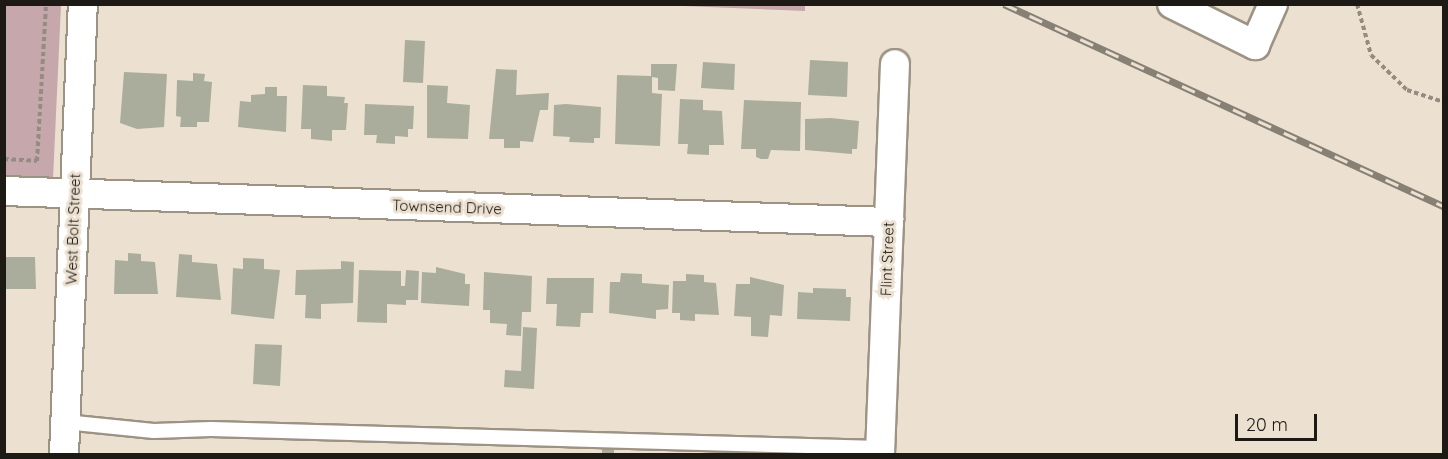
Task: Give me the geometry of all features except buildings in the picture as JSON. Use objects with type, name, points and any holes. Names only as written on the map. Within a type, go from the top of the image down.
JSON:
[{"type":"street","name":"West Bolt Street","points":[[64,454],[83,4]]},
{"type":"street","points":[[1172,4],[1255,45],[1273,4]]},
{"type":"street","name":"Flint Street","points":[[880,451],[895,64]]},
{"type":"street","name":"Townsend Drive","points":[[4,191],[889,222]]},
{"type":"lane","points":[[65,422],[154,431],[211,429],[880,451]]},
{"type":"path","points":[[4,159],[37,161],[46,4]]},
{"type":"path","points":[[1357,4],[1371,55],[1407,90],[1443,102]]},
{"type":"shaded area","points":[[805,4],[805,11],[658,5]]},
{"type":"shaded area","points":[[5,5],[61,5],[53,179],[5,177]]},
{"type":"railway","points":[[1004,4],[1444,206]]}]
